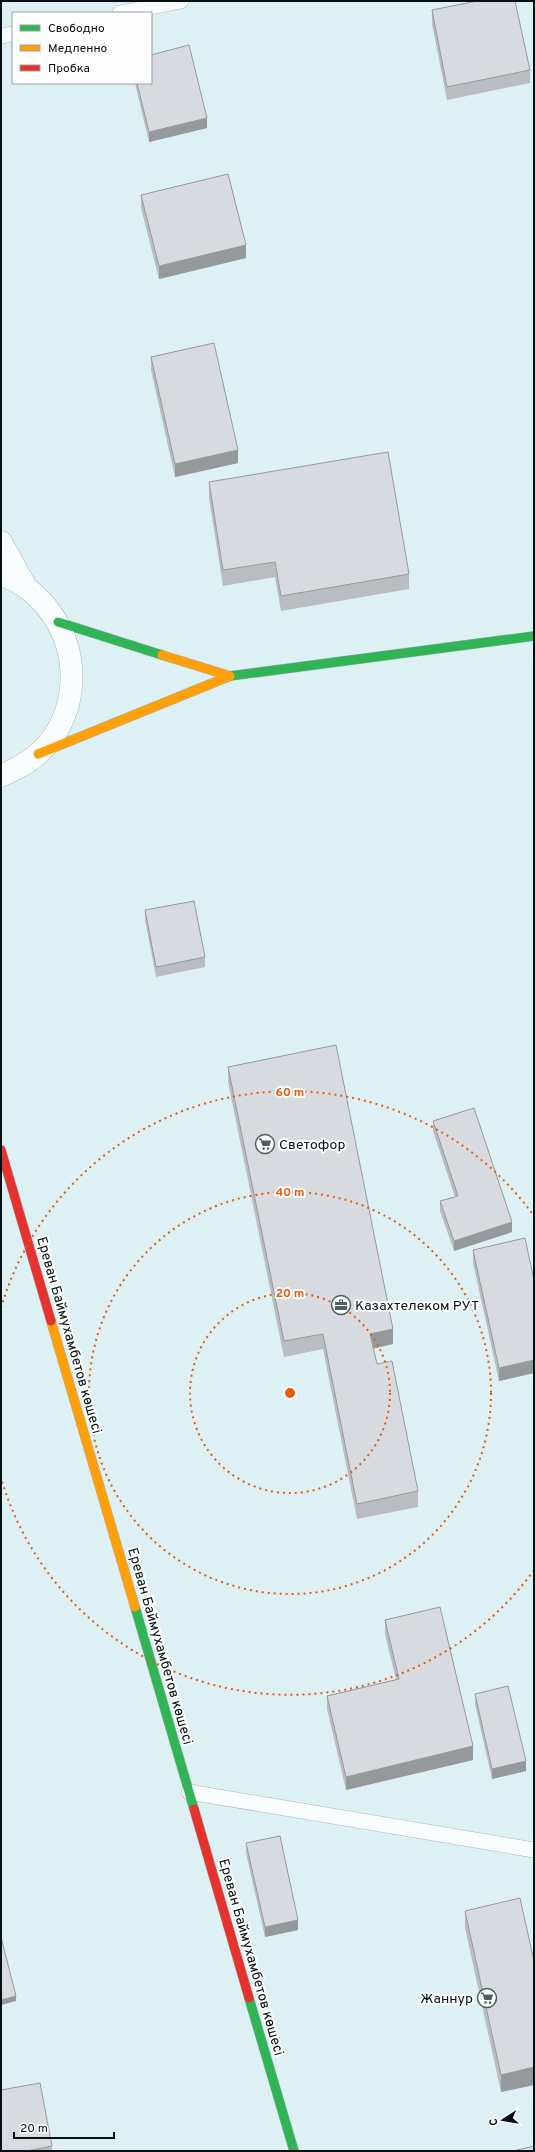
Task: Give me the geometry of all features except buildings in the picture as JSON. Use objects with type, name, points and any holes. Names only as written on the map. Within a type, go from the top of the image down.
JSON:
[{"type":"street","points":[[1,542],[26,587]]},
{"type":"street","points":[[1,575],[26,587],[44,603],[58,622],[68,644],[72,668],[71,692],[65,715],[54,736],[38,754],[19,768],[1,776]]},
{"type":"street","points":[[58,622],[230,676]]},
{"type":"street","points":[[38,754],[230,676],[534,636]]},
{"type":"street","name":"Ереван Баймухамбетов көшесі","points":[[1,1150],[294,2151]]},
{"type":"lane","points":[[125,12],[182,1]]},
{"type":"lane","points":[[1,36],[12,34]]},
{"type":"lane","points":[[189,1792],[534,1850]]},
{"type":"traffic: fast","points":[[58,622],[162,655]]},
{"type":"traffic: fast","points":[[230,676],[534,636]]},
{"type":"traffic: fast","points":[[135,1607],[194,1809]]},
{"type":"traffic: fast","points":[[249,1998],[294,2151]]},
{"type":"traffic: slow","points":[[38,754],[230,676],[162,655]]},
{"type":"traffic: slow","points":[[51,1321],[135,1607]]},
{"type":"traffic: jam","points":[[1,1150],[51,1321]]},
{"type":"traffic: jam","points":[[194,1809],[249,1998]]},
{"type":"place","name":"Светофор","points":[[265,1144]]},
{"type":"place","name":"Казахтелеком РУТ","points":[[341,1305]]},
{"type":"place","name":"Жаннур","points":[[487,1998]]}]
